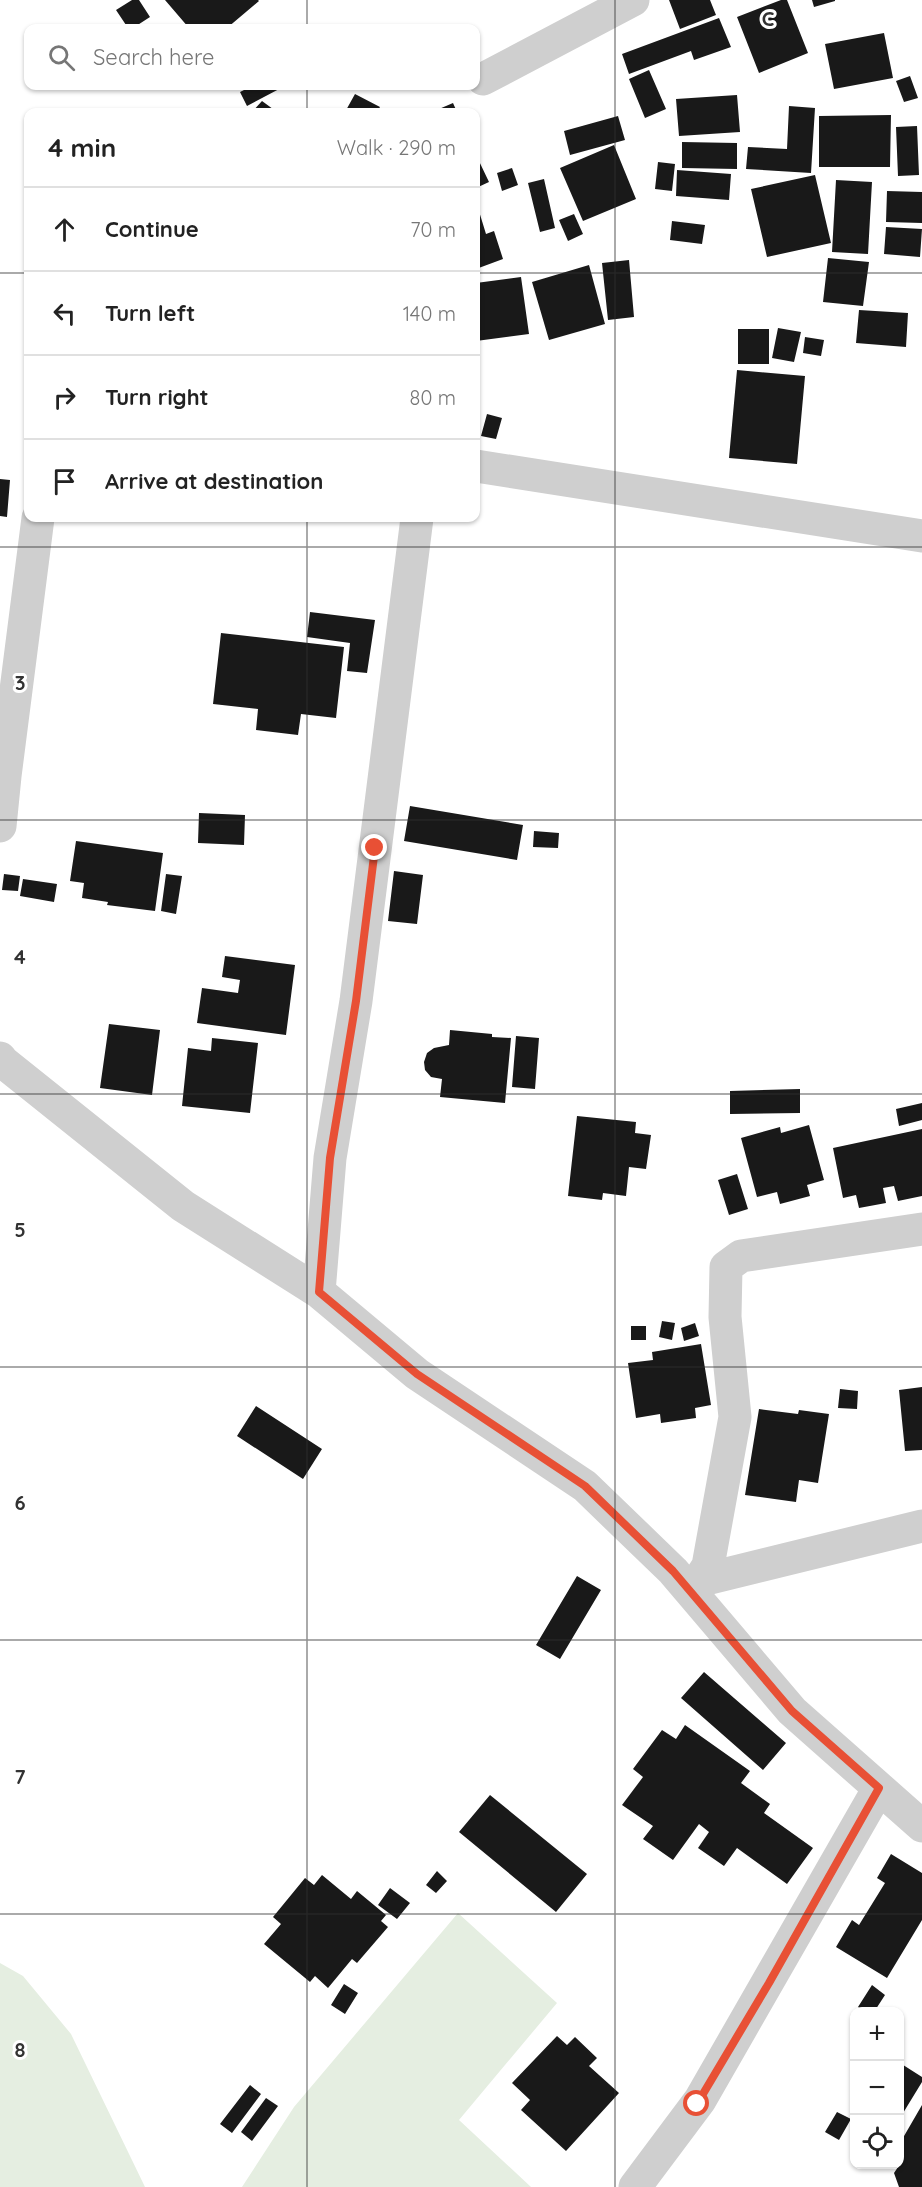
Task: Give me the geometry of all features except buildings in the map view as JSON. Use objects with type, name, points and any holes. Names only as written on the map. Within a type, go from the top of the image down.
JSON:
[{"type":"street","points":[[483,79],[633,0]]},
{"type":"street","points":[[480,467],[922,536]]},
{"type":"street","points":[[0,826],[4,776],[37,522]]},
{"type":"street","points":[[319,1292],[330,1158],[356,1001],[416,522]]},
{"type":"street","points":[[0,1058],[183,1206],[319,1292],[417,1374],[585,1486],[666,1563],[695,1587],[792,1711],[922,1826]]},
{"type":"street","points":[[695,1587],[708,1566],[735,1417],[725,1317],[726,1267],[741,1256],[922,1229]]},
{"type":"street","points":[[695,1587],[922,1526]]},
{"type":"street","points":[[635,2187],[700,2100],[879,1788]]},
{"type":"shaded area","points":[[458,1913],[557,2003],[459,2120],[531,2187],[242,2187],[294,2107]]},
{"type":"shaded area","points":[[0,1963],[23,1976],[71,2034],[145,2187],[0,2187]]},
{"type":"route","points":[[375,848],[356,1001],[330,1158],[319,1292],[417,1374],[585,1486],[673,1571],[792,1711],[879,1788],[769,1983],[697,2104]]}]
